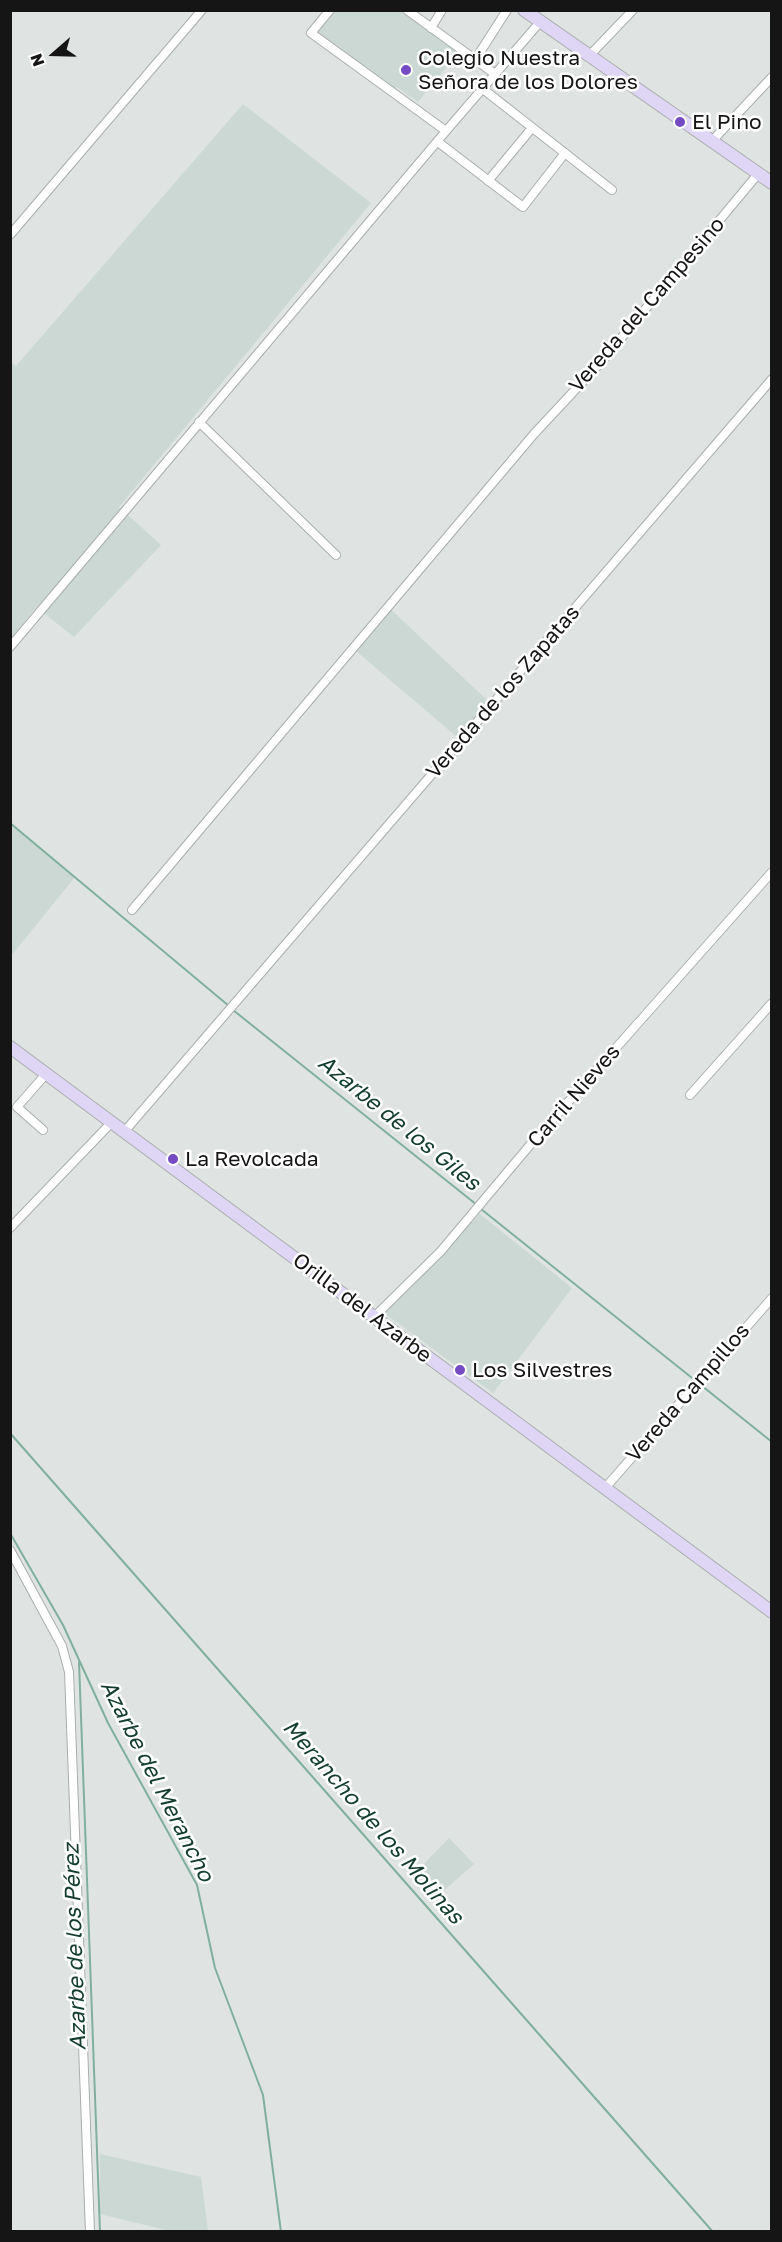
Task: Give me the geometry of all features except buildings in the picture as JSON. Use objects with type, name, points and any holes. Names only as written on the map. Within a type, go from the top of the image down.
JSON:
[{"type":"street","points":[[10,236],[202,10]]},
{"type":"street","points":[[330,10],[311,33],[446,131]]},
{"type":"street","points":[[407,10],[495,74]]},
{"type":"street","points":[[431,28],[442,10]]},
{"type":"street","points":[[475,60],[507,10]]},
{"type":"street","points":[[589,56],[633,10]]},
{"type":"street","points":[[527,11],[771,183]]},
{"type":"street","points":[[10,646],[540,22]]},
{"type":"street","points":[[712,141],[771,77]]},
{"type":"street","points":[[483,89],[612,190]]},
{"type":"street","points":[[488,181],[532,128]]},
{"type":"street","points":[[438,142],[523,207],[565,153]]},
{"type":"street","name":"Vereda del Campesino","points":[[132,910],[534,434],[603,360],[758,174]]},
{"type":"street","name":"Vereda de los Zapatas","points":[[124,1132],[771,379]]},
{"type":"street","points":[[200,422],[336,555]]},
{"type":"street","name":"Carril Nieves","points":[[374,1317],[441,1251],[530,1145],[771,872]]},
{"type":"street","points":[[690,1095],[771,1003]]},
{"type":"street","name":"Orilla del Azarbe","points":[[10,1047],[771,1612]]},
{"type":"street","points":[[43,1130],[17,1107],[46,1074]]},
{"type":"street","points":[[10,1228],[112,1122]]},
{"type":"street","name":"Vereda Campillos","points":[[605,1488],[771,1298]]},
{"type":"street","points":[[10,1550],[62,1646],[69,1672],[90,2232]]},
{"type":"shaded area","name":"Colegio Nuestra Señora de los Dolores","points":[[336,11],[402,11],[458,53],[418,102],[397,87],[395,89],[317,32]]},
{"type":"shaded area","points":[[243,104],[371,203],[119,507],[161,545],[74,637],[36,607],[11,638],[11,363],[16,366]]},
{"type":"shaded area","points":[[385,604],[488,701],[457,737],[349,645]]},
{"type":"shaded area","points":[[11,823],[75,877],[11,956]]},
{"type":"shaded area","points":[[480,1214],[572,1288],[493,1393],[384,1313]]},
{"type":"shaded area","points":[[449,1838],[474,1864],[440,1894],[418,1870]]},
{"type":"shaded area","points":[[100,2154],[201,2177],[208,2231],[170,2231],[100,2214]]},
{"type":"waterway","name":"Azarbe de los Giles","points":[[10,823],[229,1006]]},
{"type":"waterway","name":"Azarbe de los Giles","points":[[233,1010],[477,1205]]},
{"type":"waterway","name":"Azarbe de los Giles","points":[[481,1209],[772,1442]]},
{"type":"waterway","name":"Merancho de los Molinas","points":[[10,1433],[713,2232]]},
{"type":"waterway","name":"Azarbe del Merancho","points":[[10,1533],[63,1625],[108,1723],[197,1885],[215,1968],[263,2095],[281,2232]]},
{"type":"waterway","name":"Azarbe de los Pérez","points":[[79,1662],[100,2232]]},
{"type":"place","name":"Colegio Nuestra Señora de los Dolores","points":[[406,70]]},
{"type":"place","name":"El Pino","points":[[680,122]]},
{"type":"place","name":"La Revolcada","points":[[173,1159]]},
{"type":"place","name":"Los Silvestres","points":[[460,1370]]}]
